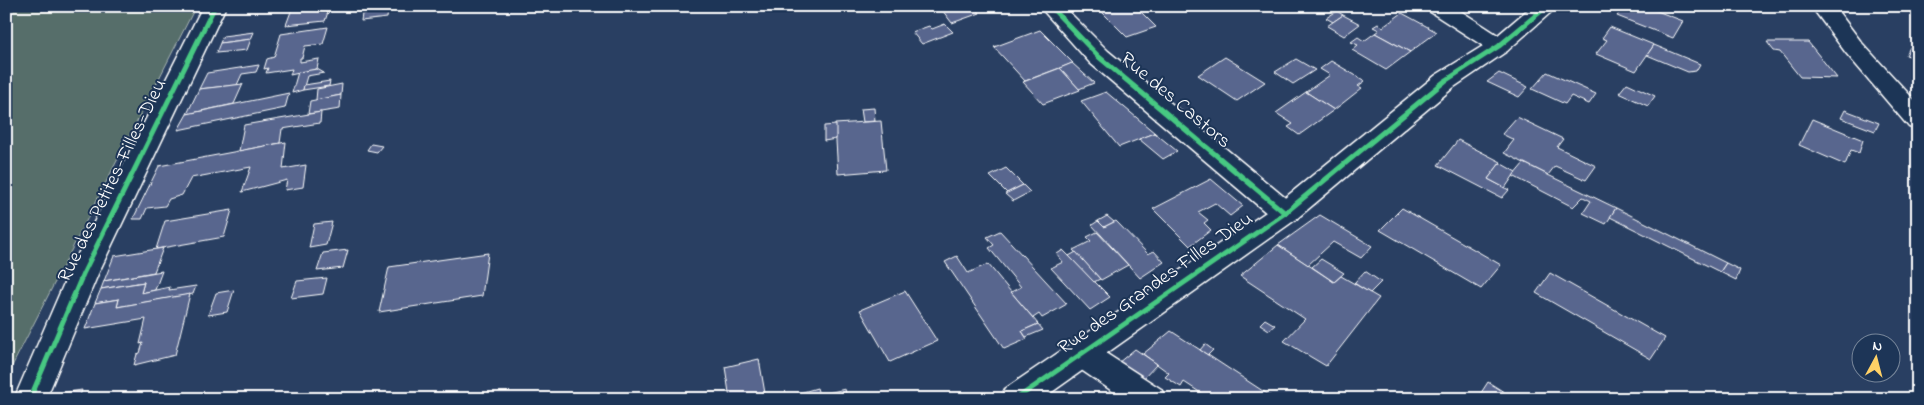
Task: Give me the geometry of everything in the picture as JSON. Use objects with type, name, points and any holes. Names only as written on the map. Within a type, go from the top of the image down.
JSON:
[{"type":"street","name":"Rue des Petites-Filles-Dieu","points":[[30,399],[83,274],[215,6]]},
{"type":"street","name":"Rue des Castors","points":[[1050,6],[1099,57],[1285,213]]},
{"type":"street","points":[[1437,6],[1499,46]]},
{"type":"street","name":"Rue des Grandes Filles Dieu","points":[[1016,399],[1285,213],[1445,81],[1499,46],[1547,6]]},
{"type":"street","points":[[1822,6],[1854,48],[1918,121]]},
{"type":"street","points":[[1082,354],[1150,399]]},
{"type":"green space","points":[[6,6],[196,6],[6,378]]},
{"type":"building","points":[[293,6],[330,6],[325,21],[286,25]]},
{"type":"building","points":[[939,6],[974,6],[980,13],[952,23]]},
{"type":"building","points":[[1096,6],[1135,6],[1156,27],[1127,37]]},
{"type":"building","points":[[1624,6],[1644,6],[1683,21],[1673,38],[1617,16]]},
{"type":"building","points":[[388,10],[387,18],[361,21],[362,14]]},
{"type":"building","points":[[1337,11],[1343,15],[1333,22],[1326,18]]},
{"type":"building","points":[[1402,13],[1437,32],[1410,52],[1375,33],[1379,30],[1373,27],[1378,24],[1383,27]]},
{"type":"building","points":[[1343,15],[1360,24],[1344,36],[1327,26]]},
{"type":"building","points":[[945,24],[953,32],[922,44],[912,32],[929,26],[932,29]]},
{"type":"building","points":[[328,27],[323,44],[305,46],[302,58],[300,58],[300,62],[319,59],[317,69],[290,75],[292,69],[266,73],[268,68],[264,69],[267,59],[274,57],[281,34]]},
{"type":"building","points":[[1610,27],[1654,45],[1636,71],[1596,54],[1607,40],[1602,38]]},
{"type":"building","points":[[1040,30],[1073,63],[1025,81],[994,47]]},
{"type":"building","points":[[254,32],[251,39],[220,43],[223,36]]},
{"type":"building","points":[[1375,33],[1410,52],[1386,70],[1352,50],[1358,45],[1351,42],[1358,37],[1364,41]]},
{"type":"building","points":[[251,39],[247,50],[216,53],[220,43]]},
{"type":"building","points":[[1767,42],[1808,42],[1837,78],[1800,77],[1780,52],[1774,51]]},
{"type":"building","points":[[1654,45],[1700,64],[1696,71],[1688,72],[1647,55]]},
{"type":"building","points":[[1910,47],[1918,50],[1918,59],[1906,55]]},
{"type":"building","points":[[1225,57],[1265,82],[1237,101],[1198,75]]},
{"type":"building","points":[[1296,59],[1315,70],[1293,84],[1275,72]]},
{"type":"building","points":[[1331,61],[1365,81],[1358,86],[1362,88],[1334,110],[1306,92],[1330,75],[1320,69]]},
{"type":"building","points":[[1072,63],[1094,83],[1079,89],[1060,68]]},
{"type":"building","points":[[259,65],[256,72],[242,74],[237,85],[199,89],[207,73]]},
{"type":"building","points":[[1060,68],[1080,90],[1043,104],[1023,82]]},
{"type":"building","points":[[317,69],[324,73],[307,76],[303,90],[292,93],[298,72]]},
{"type":"building","points":[[1547,72],[1596,94],[1589,104],[1571,96],[1565,104],[1532,89]]},
{"type":"building","points":[[1499,73],[1528,87],[1519,97],[1487,82]]},
{"type":"building","points":[[330,81],[329,86],[303,90],[304,85]]},
{"type":"building","points":[[1627,83],[1655,96],[1648,106],[1619,93]]},
{"type":"building","points":[[243,84],[234,104],[187,114],[199,89]]},
{"type":"building","points":[[342,84],[341,95],[316,100],[317,89]]},
{"type":"building","points":[[1106,92],[1155,133],[1119,147],[1081,101]]},
{"type":"building","points":[[1306,92],[1334,110],[1299,135],[1288,127],[1293,124],[1276,113]]},
{"type":"building","points":[[289,93],[285,108],[178,130],[187,114]]},
{"type":"building","points":[[341,95],[340,109],[308,114],[310,101]]},
{"type":"building","points":[[874,108],[875,121],[863,122],[861,109]]},
{"type":"building","points":[[1845,110],[1879,123],[1875,131],[1841,118]]},
{"type":"building","points":[[321,112],[320,123],[282,129],[280,143],[239,151],[244,125]]},
{"type":"building","points":[[1517,117],[1563,139],[1557,147],[1596,166],[1586,180],[1555,166],[1548,175],[1504,153],[1514,140],[1502,134]]},
{"type":"building","points":[[1812,119],[1863,140],[1859,153],[1851,150],[1845,165],[1799,145]]},
{"type":"building","points":[[881,121],[886,170],[838,174],[835,124]]},
{"type":"building","points":[[836,125],[836,139],[824,141],[824,126]]},
{"type":"building","points":[[1155,133],[1177,151],[1163,159],[1139,139]]},
{"type":"building","points":[[1458,140],[1501,162],[1488,179],[1509,190],[1502,198],[1438,165]]},
{"type":"building","points":[[286,142],[283,169],[306,165],[303,187],[285,190],[287,180],[242,192],[251,167],[191,178],[182,195],[169,199],[165,206],[147,208],[142,219],[133,219],[159,166]]},
{"type":"building","points":[[371,144],[382,146],[377,152],[367,150]]},
{"type":"building","points":[[1500,163],[1516,172],[1505,188],[1488,179]]},
{"type":"building","points":[[1524,163],[1616,208],[1606,224],[1583,213],[1591,201],[1583,197],[1573,207],[1513,176]]},
{"type":"building","points":[[1006,168],[1023,185],[1007,193],[990,176]]},
{"type":"building","points":[[1211,179],[1243,206],[1230,216],[1215,203],[1198,212],[1208,220],[1204,223],[1211,230],[1190,246],[1153,209]]},
{"type":"building","points":[[1023,185],[1030,192],[1013,201],[1005,194]]},
{"type":"building","points":[[1402,208],[1501,265],[1481,289],[1380,230]]},
{"type":"building","points":[[1616,208],[1726,263],[1720,272],[1610,217]]},
{"type":"building","points":[[232,210],[224,237],[156,249],[165,221]]},
{"type":"building","points":[[1320,215],[1372,246],[1361,258],[1333,242],[1308,265],[1278,245]]},
{"type":"building","points":[[1107,216],[1114,222],[1104,227],[1098,221]]},
{"type":"building","points":[[1098,221],[1104,227],[1116,221],[1148,254],[1154,251],[1164,262],[1140,278],[1092,225]]},
{"type":"building","points":[[332,222],[326,245],[309,248],[314,224]]},
{"type":"building","points":[[1000,231],[1067,304],[1042,318],[1039,314],[1033,318],[1011,292],[1021,287],[989,248],[994,245],[987,237]]},
{"type":"building","points":[[1097,232],[1128,265],[1101,280],[1073,250],[1091,241],[1087,237]]},
{"type":"building","points":[[1278,245],[1334,282],[1341,276],[1379,298],[1326,366],[1284,341],[1305,319],[1240,276]]},
{"type":"building","points":[[163,248],[154,272],[104,281],[114,256]]},
{"type":"building","points":[[348,250],[343,268],[317,271],[323,253]]},
{"type":"building","points":[[1063,250],[1110,297],[1090,310],[1051,268],[1063,262],[1057,254]]},
{"type":"building","points":[[1076,252],[1100,279],[1094,282],[1069,256]]},
{"type":"building","points":[[488,253],[482,296],[379,312],[389,267]]},
{"type":"building","points":[[957,256],[968,273],[988,264],[1038,324],[1022,331],[1027,339],[1004,349],[945,262]]},
{"type":"building","points":[[1321,259],[1344,273],[1334,282],[1312,267]]},
{"type":"building","points":[[1726,263],[1740,270],[1736,280],[1720,272]]},
{"type":"building","points":[[162,271],[155,290],[141,293],[144,282],[101,289],[104,281]]},
{"type":"building","points":[[1365,271],[1381,282],[1370,293],[1354,283]]},
{"type":"building","points":[[1550,273],[1665,338],[1651,359],[1536,293]]},
{"type":"building","points":[[327,278],[323,294],[291,298],[297,281]]},
{"type":"building","points":[[144,282],[141,293],[170,287],[169,290],[196,286],[193,294],[117,307],[119,299],[95,303],[101,289]]},
{"type":"building","points":[[234,290],[227,312],[208,315],[216,293]]},
{"type":"building","points":[[905,291],[937,341],[890,362],[860,310]]},
{"type":"building","points":[[190,294],[175,355],[134,365],[143,343],[140,344],[146,319],[85,329],[95,303],[119,299],[117,307]]},
{"type":"building","points":[[1265,319],[1275,325],[1269,330],[1260,324]]},
{"type":"building","points":[[1038,324],[1043,330],[1026,337],[1022,331]]},
{"type":"building","points":[[1171,331],[1275,399],[1210,399],[1184,382],[1181,387],[1165,377],[1169,373],[1143,354]]},
{"type":"building","points":[[1205,344],[1213,350],[1208,355],[1200,350]]},
{"type":"building","points":[[1135,349],[1157,364],[1143,379],[1118,363]]},
{"type":"building","points":[[759,359],[766,399],[730,399],[725,367]]},
{"type":"building","points":[[1488,382],[1515,399],[1477,399]]},
{"type":"building","points":[[817,388],[819,395],[845,389],[847,399],[786,399],[786,397]]},
{"type":"building","points":[[82,390],[79,399],[60,399],[62,393]]},
{"type":"cycle path","points":[[30,399],[83,274],[215,6]]},
{"type":"cycle path","points":[[1050,6],[1099,57],[1285,213]]},
{"type":"cycle path","points":[[1016,399],[1285,213],[1445,81],[1499,46],[1547,6]]}]
